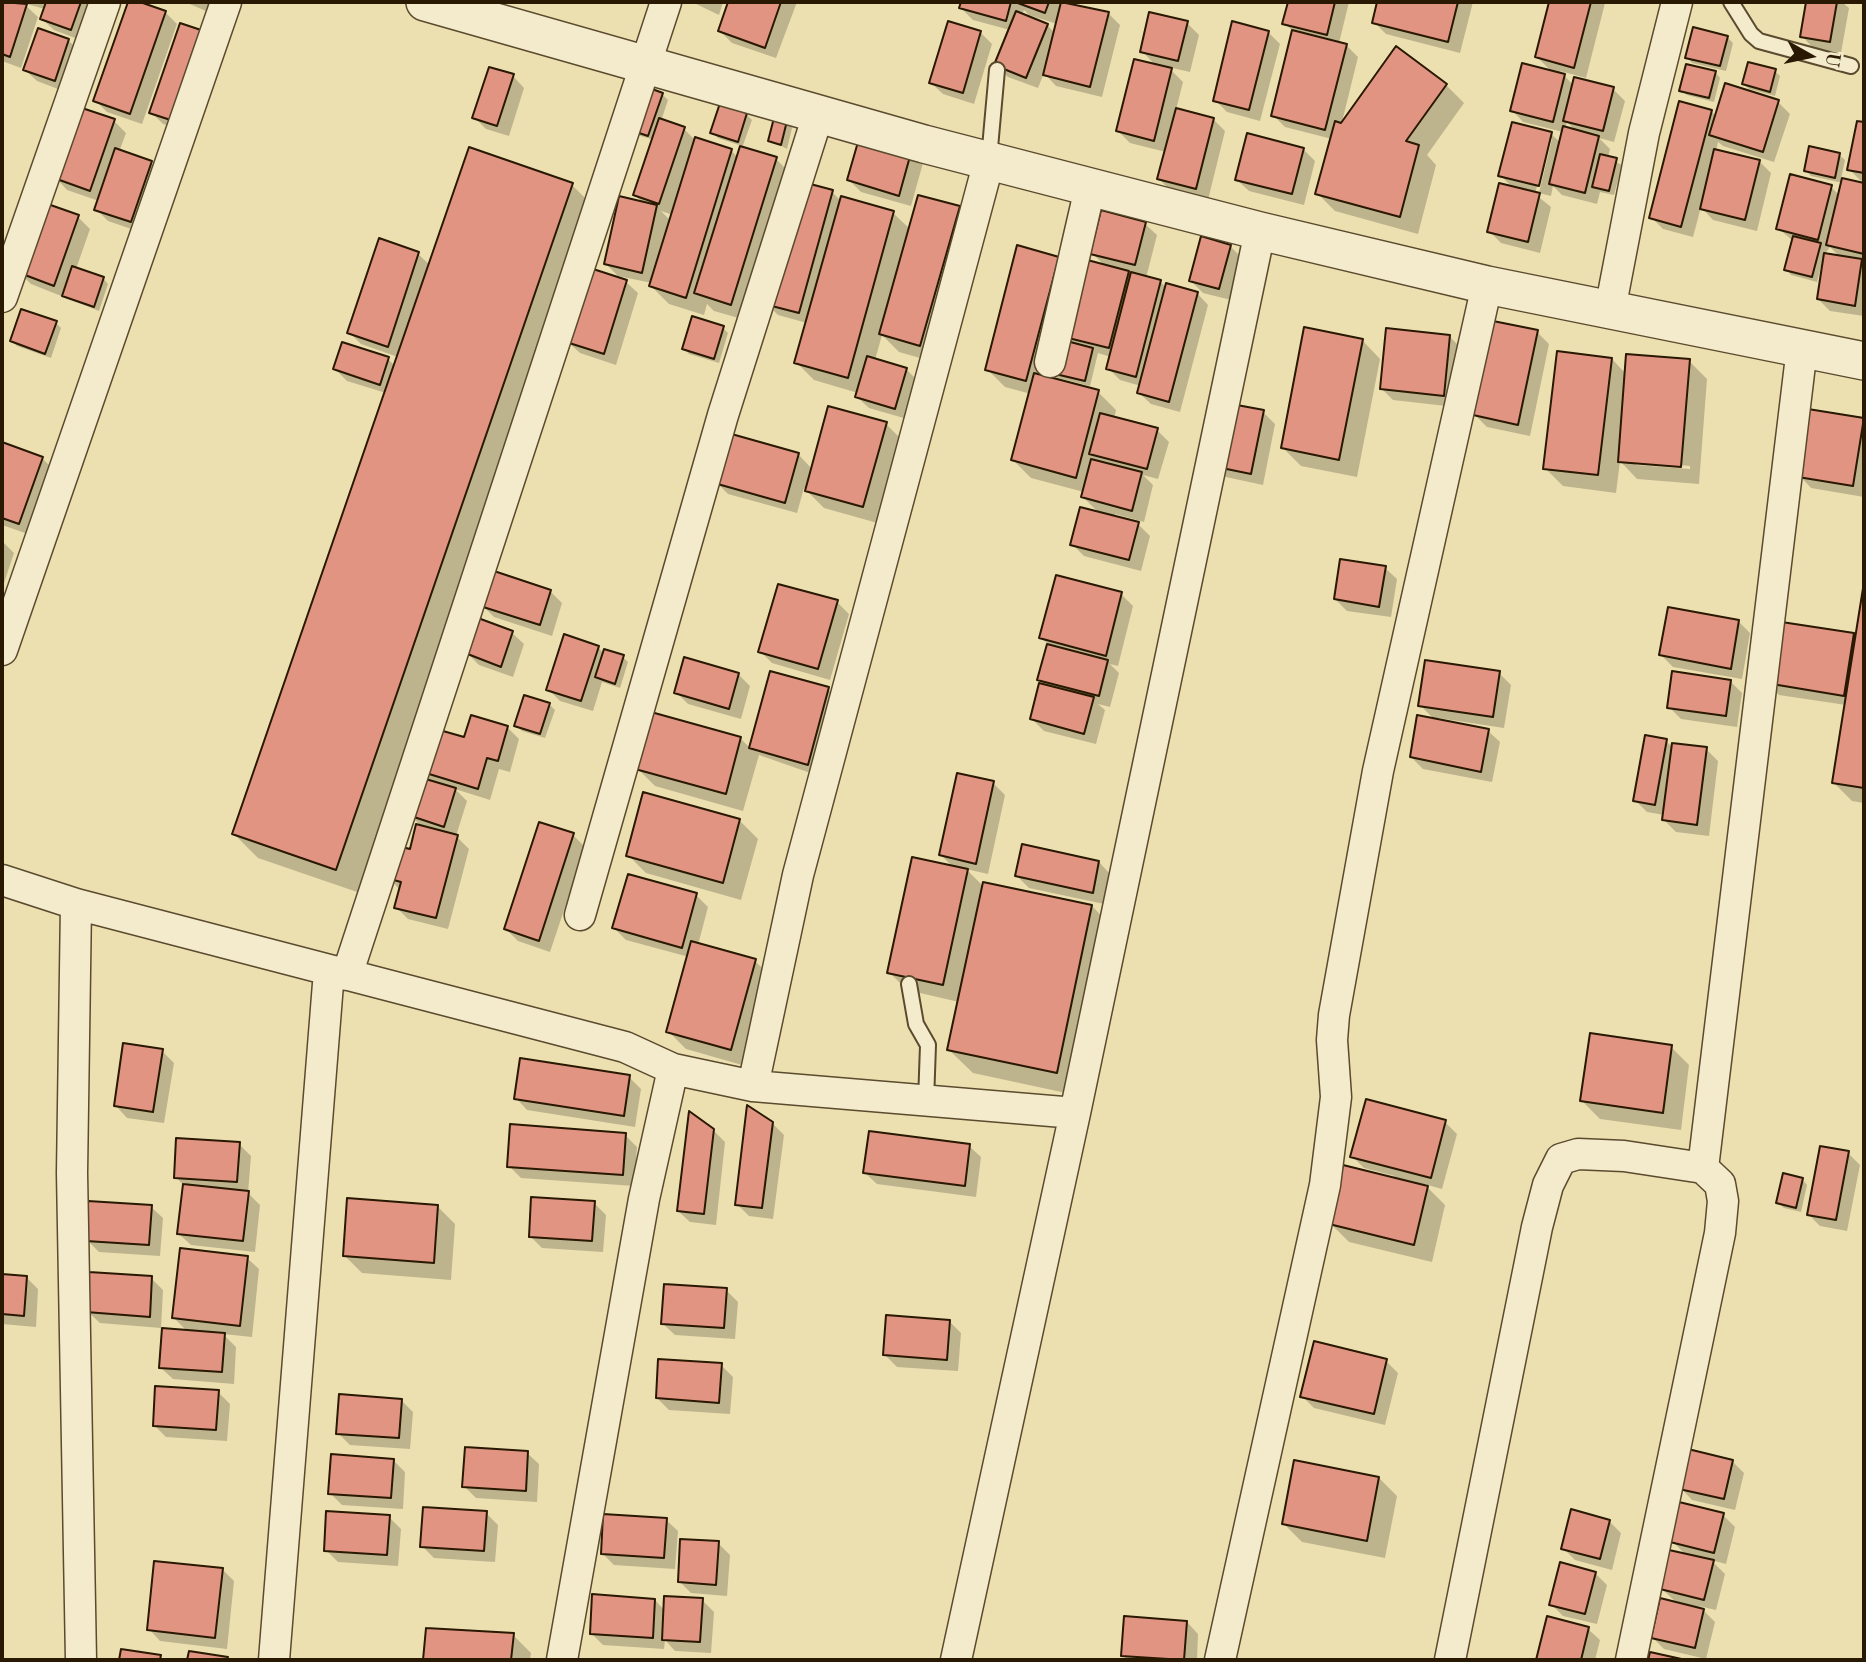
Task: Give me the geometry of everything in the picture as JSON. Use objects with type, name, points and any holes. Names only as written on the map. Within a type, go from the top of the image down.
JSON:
[{"type":"street","points":[[2,296],[105,2]]},
{"type":"street","points":[[2,650],[226,2]]},
{"type":"street","points":[[425,2],[818,115],[1260,231],[1487,285],[1864,361]]},
{"type":"street","points":[[274,1660],[338,973],[666,2]]},
{"type":"street","points":[[1609,310],[1644,133],[1677,2]]},
{"type":"street","points":[[580,915],[716,441],[818,115]]},
{"type":"street","points":[[753,1086],[798,875],[898,492],[989,161]]},
{"type":"street","points":[[1050,362],[1090,188]]},
{"type":"street","points":[[956,1660],[1075,1113],[1260,231]]},
{"type":"street","points":[[1220,1660],[1325,1185],[1336,1097],[1332,1040],[1334,1015],[1378,771],[1487,285]]},
{"type":"street","points":[[1703,1168],[1802,348]]},
{"type":"street","points":[[2,880],[76,904],[625,1047],[673,1069],[753,1086],[1075,1113]]},
{"type":"street","points":[[76,904],[72,1172],[81,1660]]},
{"type":"street","points":[[562,1660],[644,1199],[673,1069]]},
{"type":"street","points":[[1450,1660],[1537,1227],[1548,1185],[1560,1159],[1578,1154],[1624,1156],[1703,1168],[1720,1184],[1723,1201],[1720,1233],[1631,1660]]},
{"type":"lane","points":[[1731,2],[1751,34],[1759,41],[1851,66]]},
{"type":"lane","points":[[989,161],[997,70]]},
{"type":"lane","points":[[909,984],[916,1024],[928,1045],[926,1102]]},
{"type":"building","points":[[2,2],[27,4],[10,57],[2,54]]},
{"type":"building","points":[[46,2],[81,2],[71,30],[40,19]]},
{"type":"building","points":[[128,2],[140,2],[166,11],[130,114],[93,101]]},
{"type":"building","points":[[728,2],[781,2],[765,48],[718,31]]},
{"type":"building","points":[[961,2],[1011,2],[1006,21],[959,8]]},
{"type":"building","points":[[1015,2],[1049,2],[1045,13]]},
{"type":"building","points":[[1061,2],[1109,12],[1090,87],[1043,75]]},
{"type":"building","points":[[1288,2],[1335,2],[1327,35],[1282,24]]},
{"type":"building","points":[[1377,2],[1458,2],[1448,42],[1372,23]]},
{"type":"building","points":[[1549,2],[1591,2],[1574,68],[1535,57]]},
{"type":"building","points":[[1806,2],[1837,2],[1830,42],[1800,37]]},
{"type":"building","points":[[1016,11],[1048,24],[1026,78],[994,65]]},
{"type":"building","points":[[1149,12],[1188,21],[1178,61],[1140,52]]},
{"type":"building","points":[[948,21],[981,31],[963,93],[929,83]]},
{"type":"building","points":[[1232,21],[1269,31],[1249,110],[1213,101]]},
{"type":"building","points":[[180,23],[213,34],[183,124],[149,113]]},
{"type":"building","points":[[1693,27],[1728,36],[1720,66],[1685,58]]},
{"type":"building","points":[[38,28],[69,39],[55,81],[23,70]]},
{"type":"building","points":[[1292,30],[1347,44],[1325,130],[1271,116]]},
{"type":"building","points":[[1396,46],[1447,84],[1406,141],[1419,145],[1400,217],[1315,194],[1335,121],[1341,123]]},
{"type":"building","points":[[1134,59],[1172,68],[1154,141],[1116,131]]},
{"type":"building","points":[[1748,62],[1776,69],[1770,92],[1742,84]]},
{"type":"building","points":[[1522,63],[1565,74],[1553,122],[1510,111]]},
{"type":"building","points":[[1686,64],[1716,71],[1709,98],[1679,91]]},
{"type":"building","points":[[489,67],[514,74],[497,126],[472,118]]},
{"type":"building","points":[[1574,77],[1614,87],[1603,131],[1563,121]]},
{"type":"building","points":[[1725,83],[1779,100],[1763,152],[1709,135]]},
{"type":"building","points":[[641,85],[663,93],[648,136],[627,129]]},
{"type":"building","points":[[1679,101],[1712,110],[1681,227],[1649,218]]},
{"type":"building","points":[[720,103],[747,113],[738,142],[710,133]]},
{"type":"building","points":[[79,107],[115,119],[90,191],[54,178]]},
{"type":"building","points":[[1176,108],[1214,118],[1196,189],[1157,179]]},
{"type":"building","points":[[775,114],[788,117],[781,145],[768,141]]},
{"type":"building","points":[[659,118],[685,127],[659,204],[633,195]]},
{"type":"building","points":[[1857,121],[1864,122],[1864,173],[1847,170]]},
{"type":"building","points":[[1512,122],[1552,132],[1539,186],[1498,176]]},
{"type":"building","points":[[1563,126],[1599,136],[1585,193],[1549,184]]},
{"type":"building","points":[[1247,133],[1304,148],[1292,194],[1235,180]]},
{"type":"building","points":[[860,135],[912,149],[899,196],[847,180]]},
{"type":"building","points":[[695,137],[732,149],[686,298],[649,286]]},
{"type":"building","points":[[740,146],[777,157],[731,305],[694,293]]},
{"type":"building","points":[[1809,146],[1840,153],[1835,178],[1804,171]]},
{"type":"building","points":[[469,147],[573,183],[336,870],[232,834]]},
{"type":"building","points":[[115,148],[152,161],[131,222],[94,210]]},
{"type":"building","points":[[1714,149],[1760,160],[1745,220],[1700,209]]},
{"type":"building","points":[[1600,154],[1617,158],[1609,191],[1592,187]]},
{"type":"building","points":[[1790,174],[1832,185],[1818,240],[1776,229]]},
{"type":"building","points":[[1842,178],[1864,183],[1864,254],[1826,245]]},
{"type":"building","points":[[799,181],[833,190],[799,313],[764,304]]},
{"type":"building","points":[[1499,183],[1540,193],[1528,242],[1487,232]]},
{"type":"building","points":[[918,195],[960,206],[920,346],[879,334]]},
{"type":"building","points":[[619,196],[657,205],[642,273],[604,264]]},
{"type":"building","points":[[841,196],[894,211],[848,378],[794,363]]},
{"type":"building","points":[[42,202],[79,215],[54,286],[17,272]]},
{"type":"building","points":[[1101,210],[1146,222],[1135,265],[1090,254]]},
{"type":"building","points":[[1201,236],[1231,245],[1219,289],[1189,281]]},
{"type":"building","points":[[1793,236],[1821,243],[1812,277],[1784,270]]},
{"type":"building","points":[[379,238],[419,252],[388,347],[347,333]]},
{"type":"building","points":[[1017,245],[1059,257],[1026,381],[985,370]]},
{"type":"building","points":[[1824,253],[1862,259],[1855,306],[1817,299]]},
{"type":"building","points":[[1076,257],[1129,271],[1109,348],[1056,335]]},
{"type":"building","points":[[72,266],[104,277],[94,307],[62,296]]},
{"type":"building","points":[[590,268],[627,280],[604,354],[566,342]]},
{"type":"building","points":[[1131,272],[1161,280],[1136,377],[1106,369]]},
{"type":"building","points":[[1166,283],[1198,292],[1169,402],[1137,393]]},
{"type":"building","points":[[21,309],[57,321],[45,354],[10,341]]},
{"type":"building","points":[[692,316],[724,326],[714,359],[682,349]]},
{"type":"building","points":[[1493,321],[1538,330],[1518,425],[1473,415]]},
{"type":"building","points":[[1304,327],[1363,339],[1339,460],[1281,448]]},
{"type":"building","points":[[1386,328],[1450,335],[1444,396],[1380,389]]},
{"type":"building","points":[[1059,339],[1093,348],[1085,381],[1051,373]]},
{"type":"building","points":[[342,342],[389,357],[380,385],[333,369]]},
{"type":"building","points":[[1557,351],[1612,358],[1598,475],[1543,469]]},
{"type":"building","points":[[1626,354],[1690,359],[1681,467],[1618,462]]},
{"type":"building","points":[[867,356],[907,368],[895,409],[855,397]]},
{"type":"building","points":[[1034,373],[1099,390],[1076,478],[1011,460]]},
{"type":"building","points":[[1226,403],[1264,410],[1251,474],[1212,466]]},
{"type":"building","points":[[828,406],[887,422],[863,507],[805,491]]},
{"type":"building","points":[[1808,409],[1864,418],[1853,486],[1798,477]]},
{"type":"building","points":[[1100,413],[1158,428],[1147,469],[1089,454]]},
{"type":"building","points":[[728,433],[799,453],[785,503],[714,483]]},
{"type":"building","points":[[2,442],[43,457],[19,524],[2,518]]},
{"type":"building","points":[[1091,459],[1142,472],[1132,511],[1081,497]]},
{"type":"building","points":[[1080,507],[1139,522],[1129,560],[1070,545]]},
{"type":"building","points":[[1340,559],[1386,566],[1379,607],[1334,599]]},
{"type":"building","points":[[491,570],[551,590],[540,625],[480,606]]},
{"type":"building","points":[[1056,575],[1122,592],[1106,656],[1039,638]]},
{"type":"building","points":[[1864,582],[1864,788],[1832,783]]},
{"type":"building","points":[[778,584],[838,600],[818,669],[758,652]]},
{"type":"building","points":[[1668,607],[1739,620],[1731,669],[1659,655]]},
{"type":"building","points":[[478,618],[513,631],[501,667],[465,653]]},
{"type":"building","points":[[1775,621],[1854,633],[1844,696],[1766,683]]},
{"type":"building","points":[[564,634],[599,646],[581,701],[546,690]]},
{"type":"building","points":[[1047,644],[1108,660],[1099,696],[1037,680]]},
{"type":"building","points":[[604,649],[624,655],[615,684],[595,677]]},
{"type":"building","points":[[684,657],[739,673],[729,709],[674,693]]},
{"type":"building","points":[[1425,660],[1500,671],[1493,717],[1418,706]]},
{"type":"building","points":[[770,671],[829,687],[808,765],[749,748]]},
{"type":"building","points":[[1672,671],[1731,680],[1726,716],[1667,708]]},
{"type":"building","points":[[1039,683],[1094,697],[1084,734],[1030,719]]},
{"type":"building","points":[[524,695],[550,703],[540,734],[514,726]]},
{"type":"building","points":[[651,712],[741,737],[726,794],[635,769]]},
{"type":"building","points":[[471,715],[508,726],[498,761],[487,758],[478,789],[416,770],[429,727],[464,737]]},
{"type":"building","points":[[1417,715],[1489,729],[1481,772],[1410,757]]},
{"type":"building","points":[[1645,735],[1667,739],[1655,805],[1633,801]]},
{"type":"building","points":[[1672,743],[1707,747],[1697,825],[1662,820]]},
{"type":"building","points":[[957,773],[994,781],[976,864],[939,855]]},
{"type":"building","points":[[419,777],[456,788],[444,827],[408,815]]},
{"type":"building","points":[[643,792],[740,819],[723,883],[626,856]]},
{"type":"building","points":[[539,822],[574,833],[539,941],[504,929]]},
{"type":"building","points":[[416,824],[458,835],[436,918],[394,908],[401,882],[386,878],[394,845],[410,849]]},
{"type":"building","points":[[1022,844],[1099,861],[1093,893],[1015,876]]},
{"type":"building","points":[[912,857],[968,869],[943,985],[887,973]]},
{"type":"building","points":[[628,874],[697,893],[682,948],[612,928]]},
{"type":"building","points":[[983,882],[1092,905],[1057,1073],[947,1050]]},
{"type":"building","points":[[691,941],[756,959],[731,1050],[666,1032]]},
{"type":"building","points":[[1590,1033],[1672,1045],[1663,1113],[1580,1101]]},
{"type":"building","points":[[123,1043],[163,1049],[153,1112],[114,1106]]},
{"type":"building","points":[[520,1058],[630,1075],[624,1116],[514,1099]]},
{"type":"building","points":[[1366,1099],[1446,1120],[1431,1178],[1350,1157]]},
{"type":"building","points":[[747,1105],[773,1122],[762,1208],[735,1205]]},
{"type":"building","points":[[689,1111],[714,1129],[704,1214],[677,1211]]},
{"type":"building","points":[[510,1124],[626,1133],[623,1175],[507,1167]]},
{"type":"building","points":[[869,1131],[970,1144],[965,1186],[863,1173]]},
{"type":"building","points":[[176,1138],[240,1142],[237,1182],[174,1178]]},
{"type":"building","points":[[1820,1146],[1849,1151],[1836,1220],[1807,1215]]},
{"type":"building","points":[[1343,1165],[1428,1186],[1414,1245],[1329,1224]]},
{"type":"building","points":[[1783,1173],[1803,1178],[1796,1208],[1776,1203]]},
{"type":"building","points":[[183,1184],[249,1191],[243,1241],[177,1234]]},
{"type":"building","points":[[531,1197],[595,1201],[592,1241],[529,1237]]},
{"type":"building","points":[[347,1198],[438,1205],[434,1263],[343,1256]]},
{"type":"building","points":[[88,1201],[152,1205],[149,1245],[86,1241]]},
{"type":"building","points":[[180,1248],[248,1256],[240,1326],[172,1318]]},
{"type":"building","points":[[89,1272],[152,1276],[150,1317],[86,1312]]},
{"type":"building","points":[[2,1274],[27,1276],[24,1316],[2,1314]]},
{"type":"building","points":[[664,1284],[727,1288],[724,1328],[661,1324]]},
{"type":"building","points":[[886,1315],[950,1320],[947,1360],[883,1355]]},
{"type":"building","points":[[162,1328],[225,1333],[222,1372],[159,1368]]},
{"type":"building","points":[[1314,1341],[1387,1359],[1374,1414],[1300,1397]]},
{"type":"building","points":[[658,1359],[722,1363],[719,1403],[656,1398]]},
{"type":"building","points":[[155,1386],[219,1390],[216,1430],[153,1426]]},
{"type":"building","points":[[339,1394],[402,1399],[399,1438],[336,1434]]},
{"type":"building","points":[[465,1447],[528,1451],[526,1491],[462,1487]]},
{"type":"building","points":[[1688,1449],[1733,1460],[1724,1499],[1679,1489]]},
{"type":"building","points":[[331,1454],[394,1459],[391,1498],[328,1494]]},
{"type":"building","points":[[1294,1460],[1379,1477],[1367,1541],[1282,1524]]},
{"type":"building","points":[[1679,1502],[1724,1513],[1714,1553],[1670,1542]]},
{"type":"building","points":[[423,1507],[487,1511],[484,1551],[420,1547]]},
{"type":"building","points":[[1571,1509],[1610,1520],[1600,1559],[1561,1549]]},
{"type":"building","points":[[326,1511],[390,1515],[387,1555],[324,1551]]},
{"type":"building","points":[[603,1514],[667,1518],[664,1558],[601,1554]]},
{"type":"building","points":[[680,1539],[719,1541],[716,1585],[678,1582]]},
{"type":"building","points":[[1669,1550],[1714,1560],[1704,1600],[1660,1589]]},
{"type":"building","points":[[154,1561],[223,1568],[215,1638],[147,1630]]},
{"type":"building","points":[[1560,1562],[1596,1572],[1585,1614],[1549,1605]]},
{"type":"building","points":[[592,1594],[655,1599],[653,1638],[590,1634]]},
{"type":"building","points":[[664,1596],[703,1598],[700,1642],[662,1640]]},
{"type":"building","points":[[1660,1598],[1704,1609],[1695,1648],[1651,1638]]},
{"type":"building","points":[[1124,1616],[1187,1621],[1184,1660],[1121,1656]]},
{"type":"building","points":[[1547,1616],[1589,1627],[1581,1660],[1536,1660]]},
{"type":"building","points":[[426,1628],[514,1633],[511,1660],[423,1660]]},
{"type":"building","points":[[121,1649],[161,1655],[160,1660],[119,1660]]},
{"type":"building","points":[[189,1651],[228,1657],[227,1660],[187,1660]]},
{"type":"building","points":[[1650,1652],[1686,1660],[1648,1660]]}]
